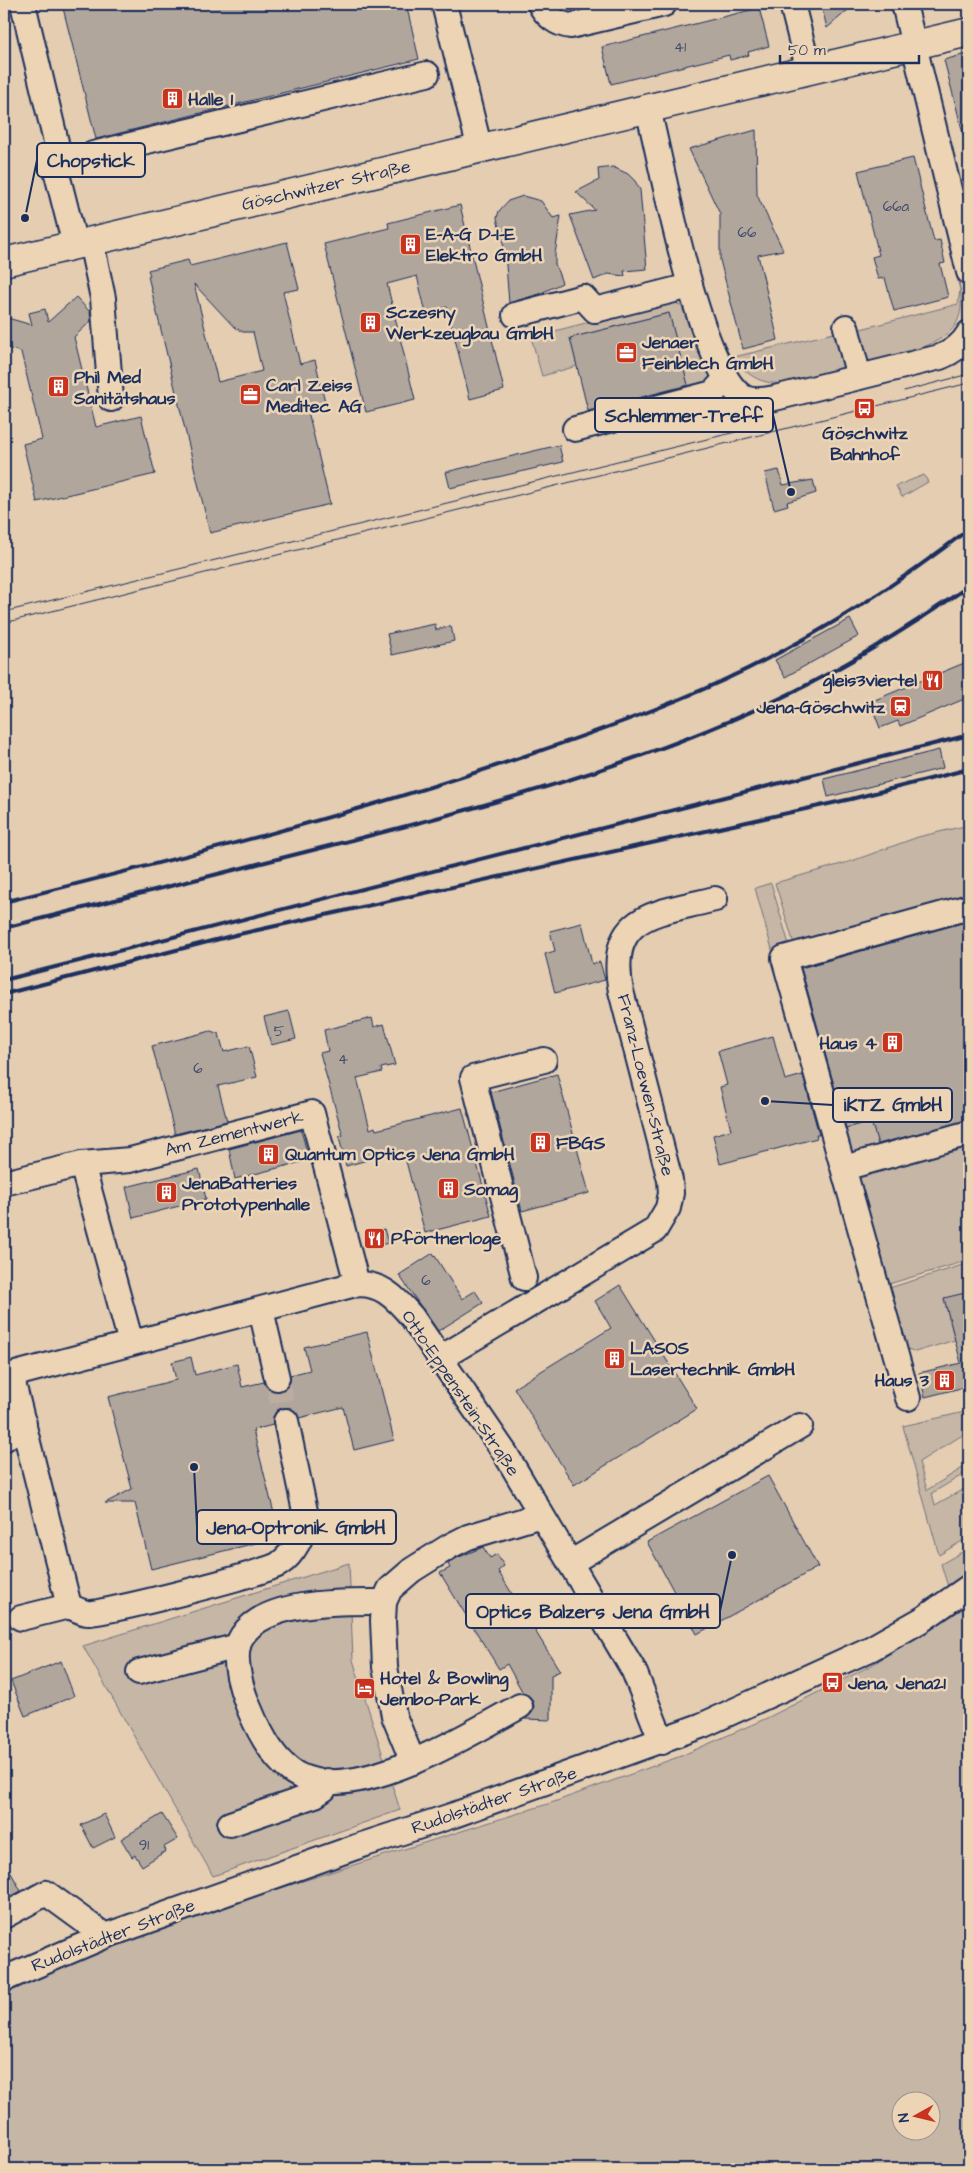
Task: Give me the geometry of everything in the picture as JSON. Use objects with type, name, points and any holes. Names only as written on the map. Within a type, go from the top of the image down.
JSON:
[{"type":"main road","name":"Göschwitzer Straße","points":[[4,262],[969,32]]},
{"type":"street","points":[[23,4],[56,142],[56,170],[103,298],[111,399]]},
{"type":"street","points":[[444,4],[480,150]]},
{"type":"street","points":[[540,4],[543,11],[555,21],[570,26],[664,4]]},
{"type":"street","points":[[792,4],[809,71]]},
{"type":"street","points":[[904,4],[969,272]]},
{"type":"street","points":[[93,154],[426,74]]},
{"type":"street","points":[[648,109],[690,286],[713,350],[726,379],[745,398],[762,401],[943,356],[963,342],[969,333]]},
{"type":"street","points":[[515,314],[583,296],[595,310],[690,286]]},
{"type":"street","points":[[846,327],[859,377]]},
{"type":"street","points":[[575,428],[713,393],[726,379]]},
{"type":"street","name":"Franz-Loewen-Straße","points":[[439,1359],[618,1253],[655,1230],[661,1224],[671,1199],[670,1180],[622,991],[617,964],[618,952],[627,934],[640,920],[715,899]]},
{"type":"street","points":[[908,1398],[784,958],[969,907]]},
{"type":"street","points":[[524,1278],[473,1078],[544,1060]]},
{"type":"street","name":"Am Zementwerk","points":[[82,1164],[130,1160],[312,1113],[357,1284]]},
{"type":"street","points":[[844,1168],[969,1133]]},
{"type":"street","points":[[4,1183],[82,1164],[131,1343]]},
{"type":"street","name":"Otto-Eppenstein-Straße","points":[[8,1376],[357,1284],[374,1285],[389,1293],[412,1318],[505,1453],[634,1670],[662,1742]]},
{"type":"street","points":[[261,1310],[276,1378]]},
{"type":"street","points":[[8,1376],[24,1423],[69,1606]]},
{"type":"street","points":[[22,1618],[69,1606],[88,1613],[97,1612],[163,1597],[280,1564],[301,1538],[306,1526],[306,1516],[286,1422]]},
{"type":"street","points":[[4,1439],[24,1423]]},
{"type":"street","points":[[570,1563],[800,1426]]},
{"type":"street","points":[[413,1762],[394,1716],[388,1692],[384,1643],[384,1602],[390,1589],[399,1580],[450,1546],[476,1534],[541,1515]]},
{"type":"street","name":"Rudolstädter Straße","points":[[4,1979],[105,1936],[662,1742],[734,1712],[870,1649],[923,1619],[969,1587]]},
{"type":"street","points":[[384,1602],[319,1602],[293,1607],[251,1626],[241,1637],[238,1646],[237,1665],[240,1681],[270,1749],[282,1764],[297,1775],[316,1781],[338,1782],[372,1775],[413,1762],[520,1706]]},
{"type":"street","points":[[139,1672],[238,1646]]},
{"type":"street","points":[[230,1824],[315,1795],[324,1789],[327,1781]]},
{"type":"street","points":[[4,1916],[46,1893],[105,1936]]},
{"type":"shaded area","points":[[954,260],[958,279],[961,295],[961,308],[958,320],[952,330],[942,338],[927,345],[883,361],[867,361],[857,330],[958,304],[960,290]]},
{"type":"shaded area","points":[[672,301],[687,309],[713,376],[706,386],[689,390],[669,313],[570,338],[577,366],[542,376],[531,337]]},
{"type":"shaded area","points":[[838,332],[844,368],[799,381],[771,383],[757,379],[745,371],[734,357]]},
{"type":"shaded area","points":[[924,475],[928,482],[902,497],[896,486]]},
{"type":"shaded area","points":[[969,825],[969,901],[795,947],[775,883],[852,861],[918,837]]},
{"type":"shaded area","points":[[771,883],[790,948],[773,953],[755,888]]},
{"type":"shaded area","points":[[969,1120],[969,1129],[851,1156],[840,1129],[871,1121],[878,1144]]},
{"type":"shaded area","points":[[969,1139],[969,1260],[882,1286],[857,1177],[863,1169]]},
{"type":"shaded area","points":[[969,1263],[969,1292],[944,1299],[955,1340],[915,1352],[904,1347],[883,1290]]},
{"type":"shaded area","points":[[969,1411],[969,1431],[919,1462],[927,1490],[969,1464],[969,1471],[932,1493],[935,1505],[969,1486],[969,1537],[939,1555],[903,1426]]},
{"type":"shaded area","points":[[969,1548],[969,1576],[949,1590],[941,1564]]},
{"type":"shaded area","points":[[349,1563],[353,1660],[400,1810],[213,1876],[83,1646]]},
{"type":"shaded area","points":[[969,1605],[969,2169],[4,2169],[4,1995],[78,1959],[166,1924],[554,1802],[681,1756],[767,1718],[870,1666]]},
{"type":"building","name":"Halle 1","points":[[62,4],[406,4],[419,59],[96,139]]},
{"type":"building","points":[[821,4],[855,4],[827,28]]},
{"type":"building","points":[[759,8],[769,46],[748,52],[749,55],[730,60],[729,55],[611,84],[602,47]]},
{"type":"building","points":[[969,53],[969,136],[964,137],[944,60]]},
{"type":"building","points":[[756,130],[757,195],[783,250],[758,255],[778,340],[743,349],[720,260],[720,214],[689,149]]},
{"type":"building","points":[[913,158],[934,241],[940,240],[945,263],[940,264],[948,297],[894,311],[885,278],[878,279],[872,257],[879,255],[858,171]]},
{"type":"building","points":[[613,167],[628,174],[640,190],[647,269],[624,271],[625,276],[608,274],[594,280],[570,215],[595,210],[576,192],[599,180],[598,169]]},
{"type":"building","points":[[523,196],[541,201],[553,218],[561,216],[555,264],[562,283],[539,294],[509,303],[505,252],[497,218],[499,211],[508,201]]},
{"type":"building","points":[[460,205],[504,390],[470,399],[447,307],[426,313],[417,276],[387,284],[415,400],[366,412],[324,244],[389,228],[388,223]]},
{"type":"building","name":"Carl Zeiss Meditec AG","points":[[287,242],[299,289],[283,292],[300,364],[315,360],[326,406],[308,411],[330,504],[210,533],[148,276],[150,275],[148,270],[188,260],[190,266]],"holes":[[[194,284],[235,328],[243,332],[253,332],[262,371],[218,382]]]},
{"type":"building","name":"Phil Med Sanitätshaus","points":[[76,297],[90,312],[91,321],[74,337],[96,427],[141,416],[155,474],[37,502],[23,444],[42,439],[21,352],[4,347],[4,317],[32,325],[29,313],[45,309],[48,322]]},
{"type":"building","name":"Jenaer Feinblech GmbH","points":[[669,313],[688,385],[588,411],[570,338]]},
{"type":"building","points":[[559,445],[563,462],[450,488],[446,472]]},
{"type":"building","points":[[779,470],[783,485],[813,480],[816,493],[787,502],[788,505],[774,509],[765,473]]},
{"type":"building","points":[[850,619],[859,636],[785,677],[775,660]]},
{"type":"building","points":[[435,624],[436,630],[451,626],[454,641],[392,655],[387,634]]},
{"type":"building","points":[[969,661],[969,697],[900,726],[898,721],[880,728],[870,702]]},
{"type":"building","points":[[939,750],[943,768],[828,797],[824,779]]},
{"type":"building","name":"Haus 4","points":[[969,921],[969,1120],[878,1144],[871,1121],[846,1128],[801,968]]},
{"type":"building","points":[[582,923],[592,964],[600,962],[605,980],[555,993],[545,954],[555,951],[550,931]]},
{"type":"building","points":[[289,1011],[296,1039],[271,1045],[264,1017]]},
{"type":"building","points":[[372,1018],[374,1027],[384,1024],[395,1065],[381,1068],[382,1072],[357,1078],[370,1129],[375,1127],[376,1130],[462,1108],[491,1216],[425,1233],[403,1150],[346,1166],[339,1137],[343,1136],[320,1053],[328,1051],[324,1030]]},
{"type":"building","points":[[211,1031],[219,1034],[224,1052],[249,1046],[257,1077],[218,1086],[227,1121],[175,1134],[152,1046]]},
{"type":"building","points":[[773,1036],[785,1080],[803,1075],[819,1135],[816,1135],[817,1138],[720,1164],[713,1135],[731,1130],[720,1087],[727,1085],[718,1051]]},
{"type":"building","name":"FBGS","points":[[557,1074],[589,1193],[522,1211],[491,1092]]},
{"type":"building","name":"Quantum Optics Jena GmbH","points":[[301,1130],[309,1160],[235,1179],[229,1149]]},
{"type":"building","name":"JenaBatteries Prototypenhalle","points":[[199,1169],[206,1199],[133,1218],[126,1187]]},
{"type":"building","points":[[384,1229],[388,1243],[371,1247],[367,1233]]},
{"type":"building","points":[[433,1253],[462,1299],[475,1291],[483,1303],[438,1331],[399,1275]]},
{"type":"building","name":"LASOS Lasertechnik GmbH","points":[[620,1285],[697,1409],[574,1485],[514,1388],[611,1328],[595,1301]]},
{"type":"building","points":[[969,1292],[969,1386],[925,1397],[919,1373],[961,1363],[944,1298]]},
{"type":"building","points":[[367,1332],[394,1440],[354,1450],[343,1407],[299,1418],[291,1408],[277,1410],[273,1417],[273,1425],[253,1430],[280,1537],[151,1569],[135,1503],[105,1503],[132,1489],[108,1397],[176,1380],[172,1362],[191,1357],[195,1375],[237,1364],[242,1387],[264,1382],[273,1391],[281,1391],[290,1382],[290,1375],[310,1370],[304,1347]]},
{"type":"building","points":[[768,1476],[818,1567],[697,1634],[647,1542]]},
{"type":"building","points":[[483,1547],[490,1558],[497,1554],[504,1566],[498,1571],[560,1671],[551,1675],[551,1720],[525,1719],[532,1713],[534,1706],[532,1699],[523,1693],[507,1664],[499,1669],[440,1573],[450,1568],[448,1564],[457,1558]]},
{"type":"building","points":[[61,1661],[74,1696],[25,1716],[11,1681]]},
{"type":"building","points":[[104,1814],[115,1837],[93,1848],[81,1825]]},
{"type":"building","points":[[162,1814],[178,1839],[164,1847],[166,1851],[142,1866],[135,1855],[132,1857],[121,1839]]},
{"type":"building","points":[[4,1860],[21,1891],[4,1900]]},
{"type":"tunnel","points":[[277,1378],[286,1421]]},
{"type":"tram line","points":[[904,391],[969,374]]},
{"type":"tram line","points":[[4,623],[969,383]]},
{"type":"tram line","points":[[4,612],[756,427]]},
{"type":"railway","points":[[4,902],[202,852],[399,797],[603,729],[700,691],[788,648],[881,592],[969,529]]},
{"type":"railway","points":[[4,928],[443,816],[560,783],[618,764],[731,720],[811,683],[880,644],[969,586]]},
{"type":"railway","points":[[4,980],[969,735]]},
{"type":"railway","points":[[4,994],[235,935],[851,799],[969,769]]},
{"type":"place","name":"Halle 1","points":[[172,99]]},
{"type":"place","name":"Chopstick","points":[[25,218]]},
{"type":"place","name":"E-A-G D-I-E Elektro GmbH","points":[[410,244]]},
{"type":"place","name":"Sczesny Werkzeugbau GmbH","points":[[370,322]]},
{"type":"place","name":"Jenaer Feinblech GmbH","points":[[626,352]]},
{"type":"place","name":"Phil Med Sanitätshaus","points":[[58,387]]},
{"type":"place","name":"Carl Zeiss Meditec AG","points":[[250,395]]},
{"type":"place","name":"Göschwitz Bahnhof","points":[[865,408]]},
{"type":"place","name":"Schlemmer-Treff","points":[[791,492]]},
{"type":"place","name":"gleis3viertel","points":[[933,680]]},
{"type":"place","name":"Jena-Göschwitz","points":[[901,707]]},
{"type":"place","name":"Haus 4","points":[[893,1043]]},
{"type":"place","name":"iKTZ GmbH","points":[[765,1101]]},
{"type":"place","name":"FBGS","points":[[540,1143]]},
{"type":"place","name":"Quantum Optics Jena GmbH","points":[[269,1154]]},
{"type":"place","name":"Somag","points":[[448,1189]]},
{"type":"place","name":"JenaBatteries Prototypenhalle","points":[[166,1193]]},
{"type":"place","name":"Pförtnerloge","points":[[375,1238]]},
{"type":"place","name":"LASOS Lasertechnik GmbH","points":[[614,1358]]},
{"type":"place","name":"Haus 3","points":[[945,1380]]},
{"type":"place","name":"Jena-Optronik GmbH","points":[[194,1467]]},
{"type":"place","name":"Optics Balzers Jena GmbH","points":[[732,1555]]},
{"type":"place","name":"Jena, Jena21","points":[[832,1683]]},
{"type":"place","name":"Hotel & Bowling Jembo-Park","points":[[364,1688]]}]
